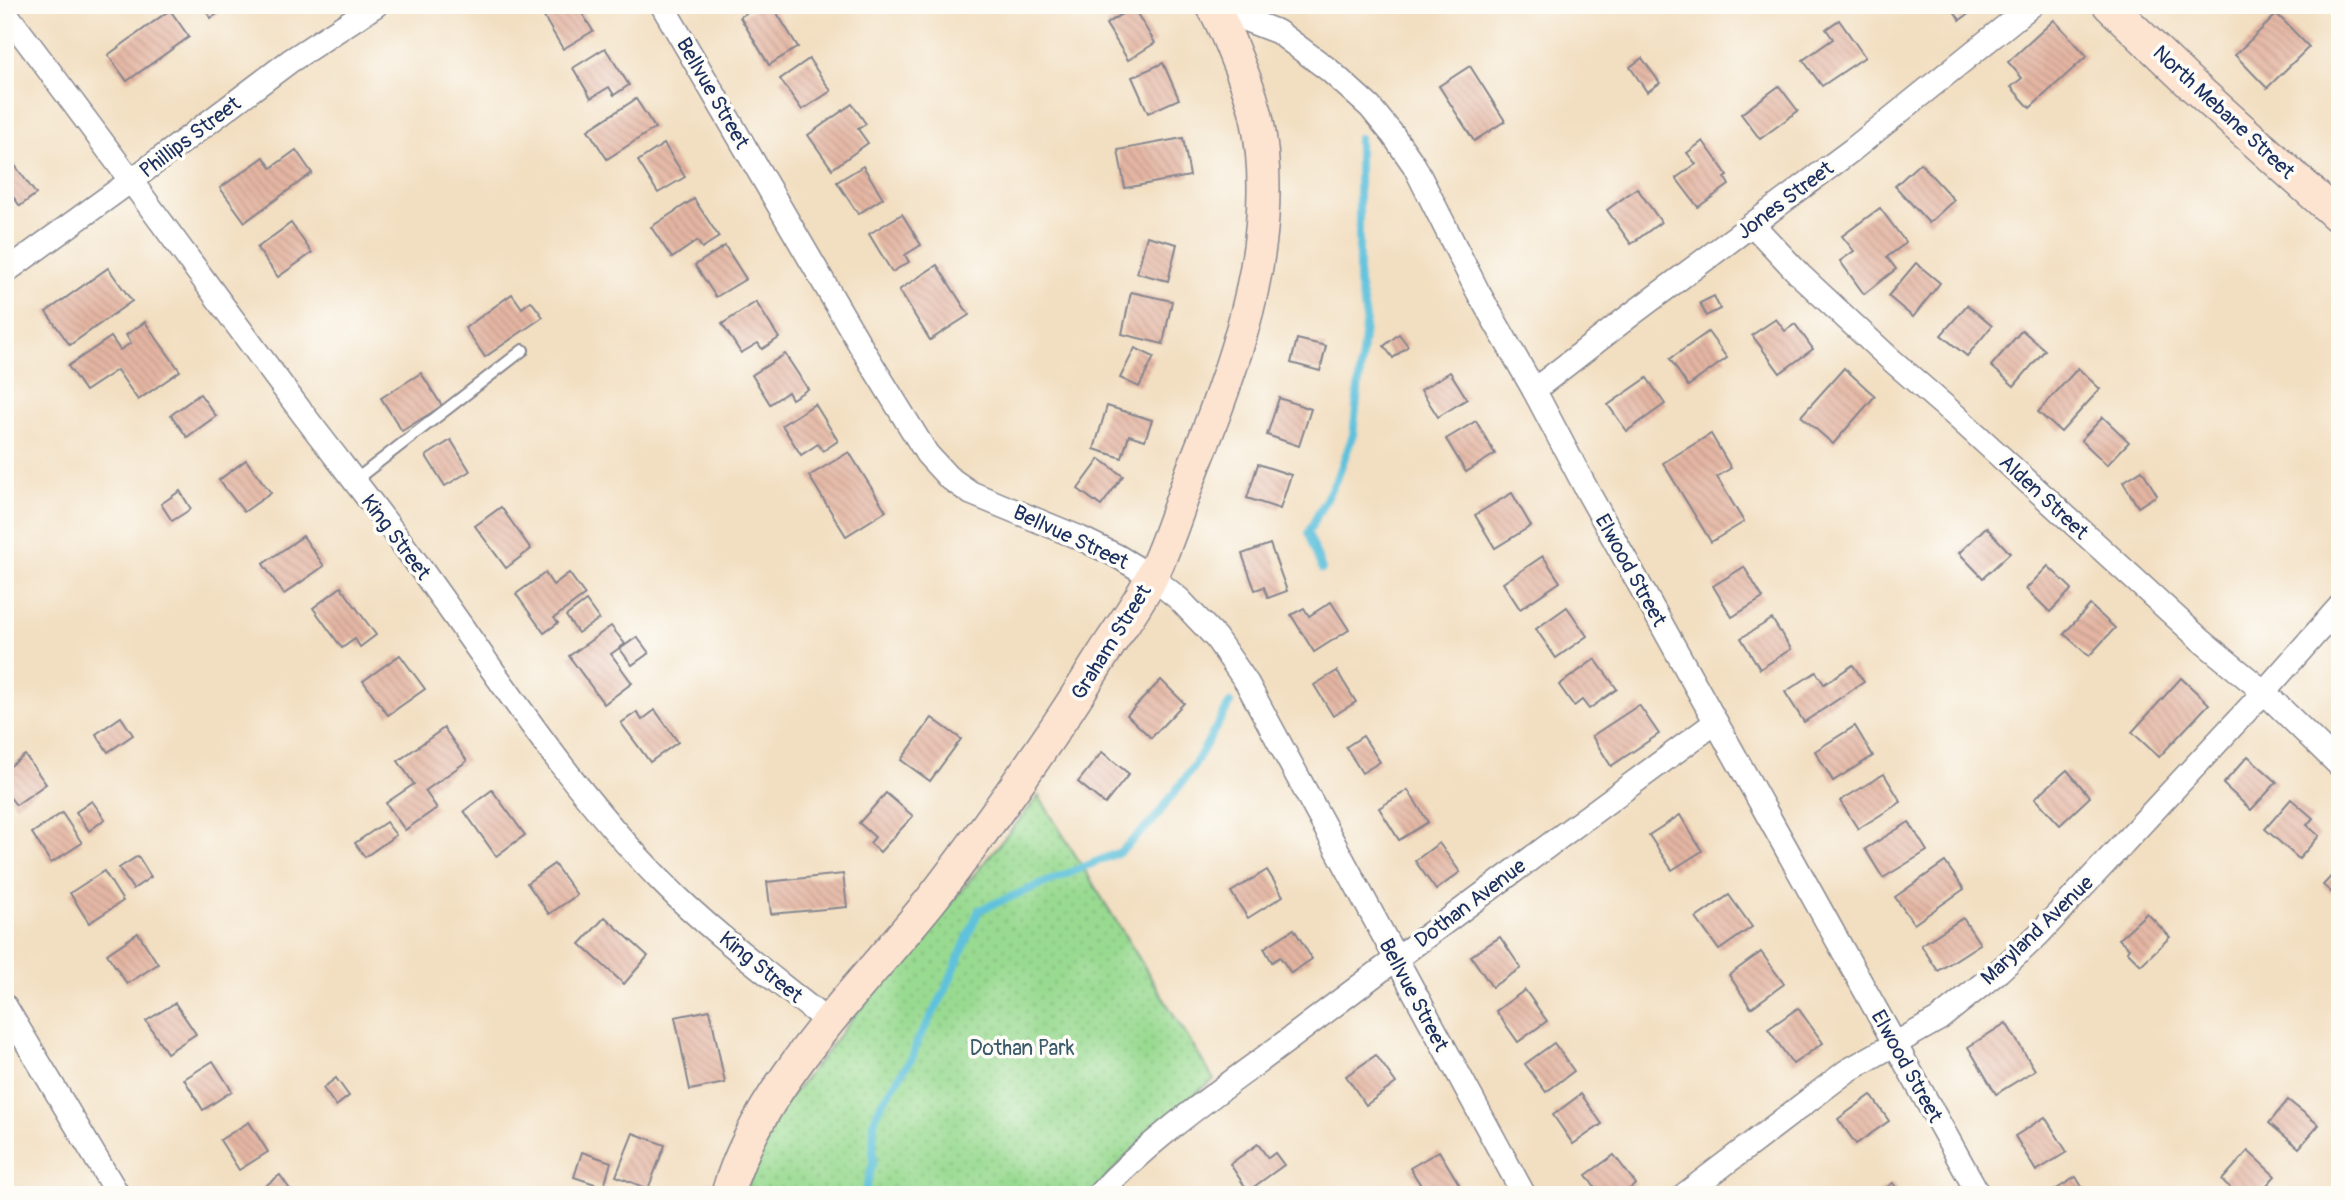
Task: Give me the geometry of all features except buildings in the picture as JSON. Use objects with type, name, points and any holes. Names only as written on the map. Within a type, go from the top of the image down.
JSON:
[{"type":"street","name":"Phillips Street","points":[[5,272],[290,61],[376,5]]},
{"type":"street","name":"Bellvue Street","points":[[662,5],[927,454],[948,477],[971,493],[1080,538],[1152,577],[1216,638],[1247,683],[1524,1195]]},
{"type":"street","name":"Jones Street","points":[[1534,390],[1852,150],[2032,5]]},
{"type":"street","name":"North Mebane Street","points":[[2109,5],[2189,82],[2340,218]]},
{"type":"street","name":"Graham Street","points":[[727,1195],[748,1140],[780,1088],[987,826],[1084,684],[1152,577],[1234,361],[1247,312],[1263,219],[1264,168],[1257,117],[1247,84],[1215,10]]},
{"type":"street","name":"Elwood Street","points":[[1215,10],[1278,33],[1329,70],[1370,107],[1414,165],[1478,292],[1979,1195]]},
{"type":"street","name":"King Street","points":[[5,12],[417,563],[550,751],[591,804],[664,884],[720,934],[829,1023]]},
{"type":"street","name":"Alden Street","points":[[1753,225],[1800,275],[1888,357],[1956,415],[2202,641],[2264,692],[2340,766]]},
{"type":"street","name":"Maryland Avenue","points":[[1684,1195],[1847,1071],[1939,1019],[1999,971],[2039,934],[2264,692],[2340,606]]},
{"type":"street","name":"Dothan Avenue","points":[[1098,1195],[1119,1173],[1170,1130],[1395,959],[1716,722]]},
{"type":"street","points":[[5,1006],[118,1195]]},
{"type":"lane","points":[[354,481],[523,350]]},
{"type":"green space","name":"Dothan Park","points":[[1039,796],[1214,1080],[1164,1119],[1089,1195],[744,1195],[775,1117],[856,1014]]},
{"type":"waterway","points":[[1322,569],[1308,533],[1338,476],[1353,435],[1366,318],[1359,283],[1359,138]]},
{"type":"waterway","points":[[864,1195],[873,1163],[874,1122],[879,1108],[913,1056],[917,1042],[944,993],[979,910],[1120,852],[1153,821],[1192,769],[1230,703]]}]
